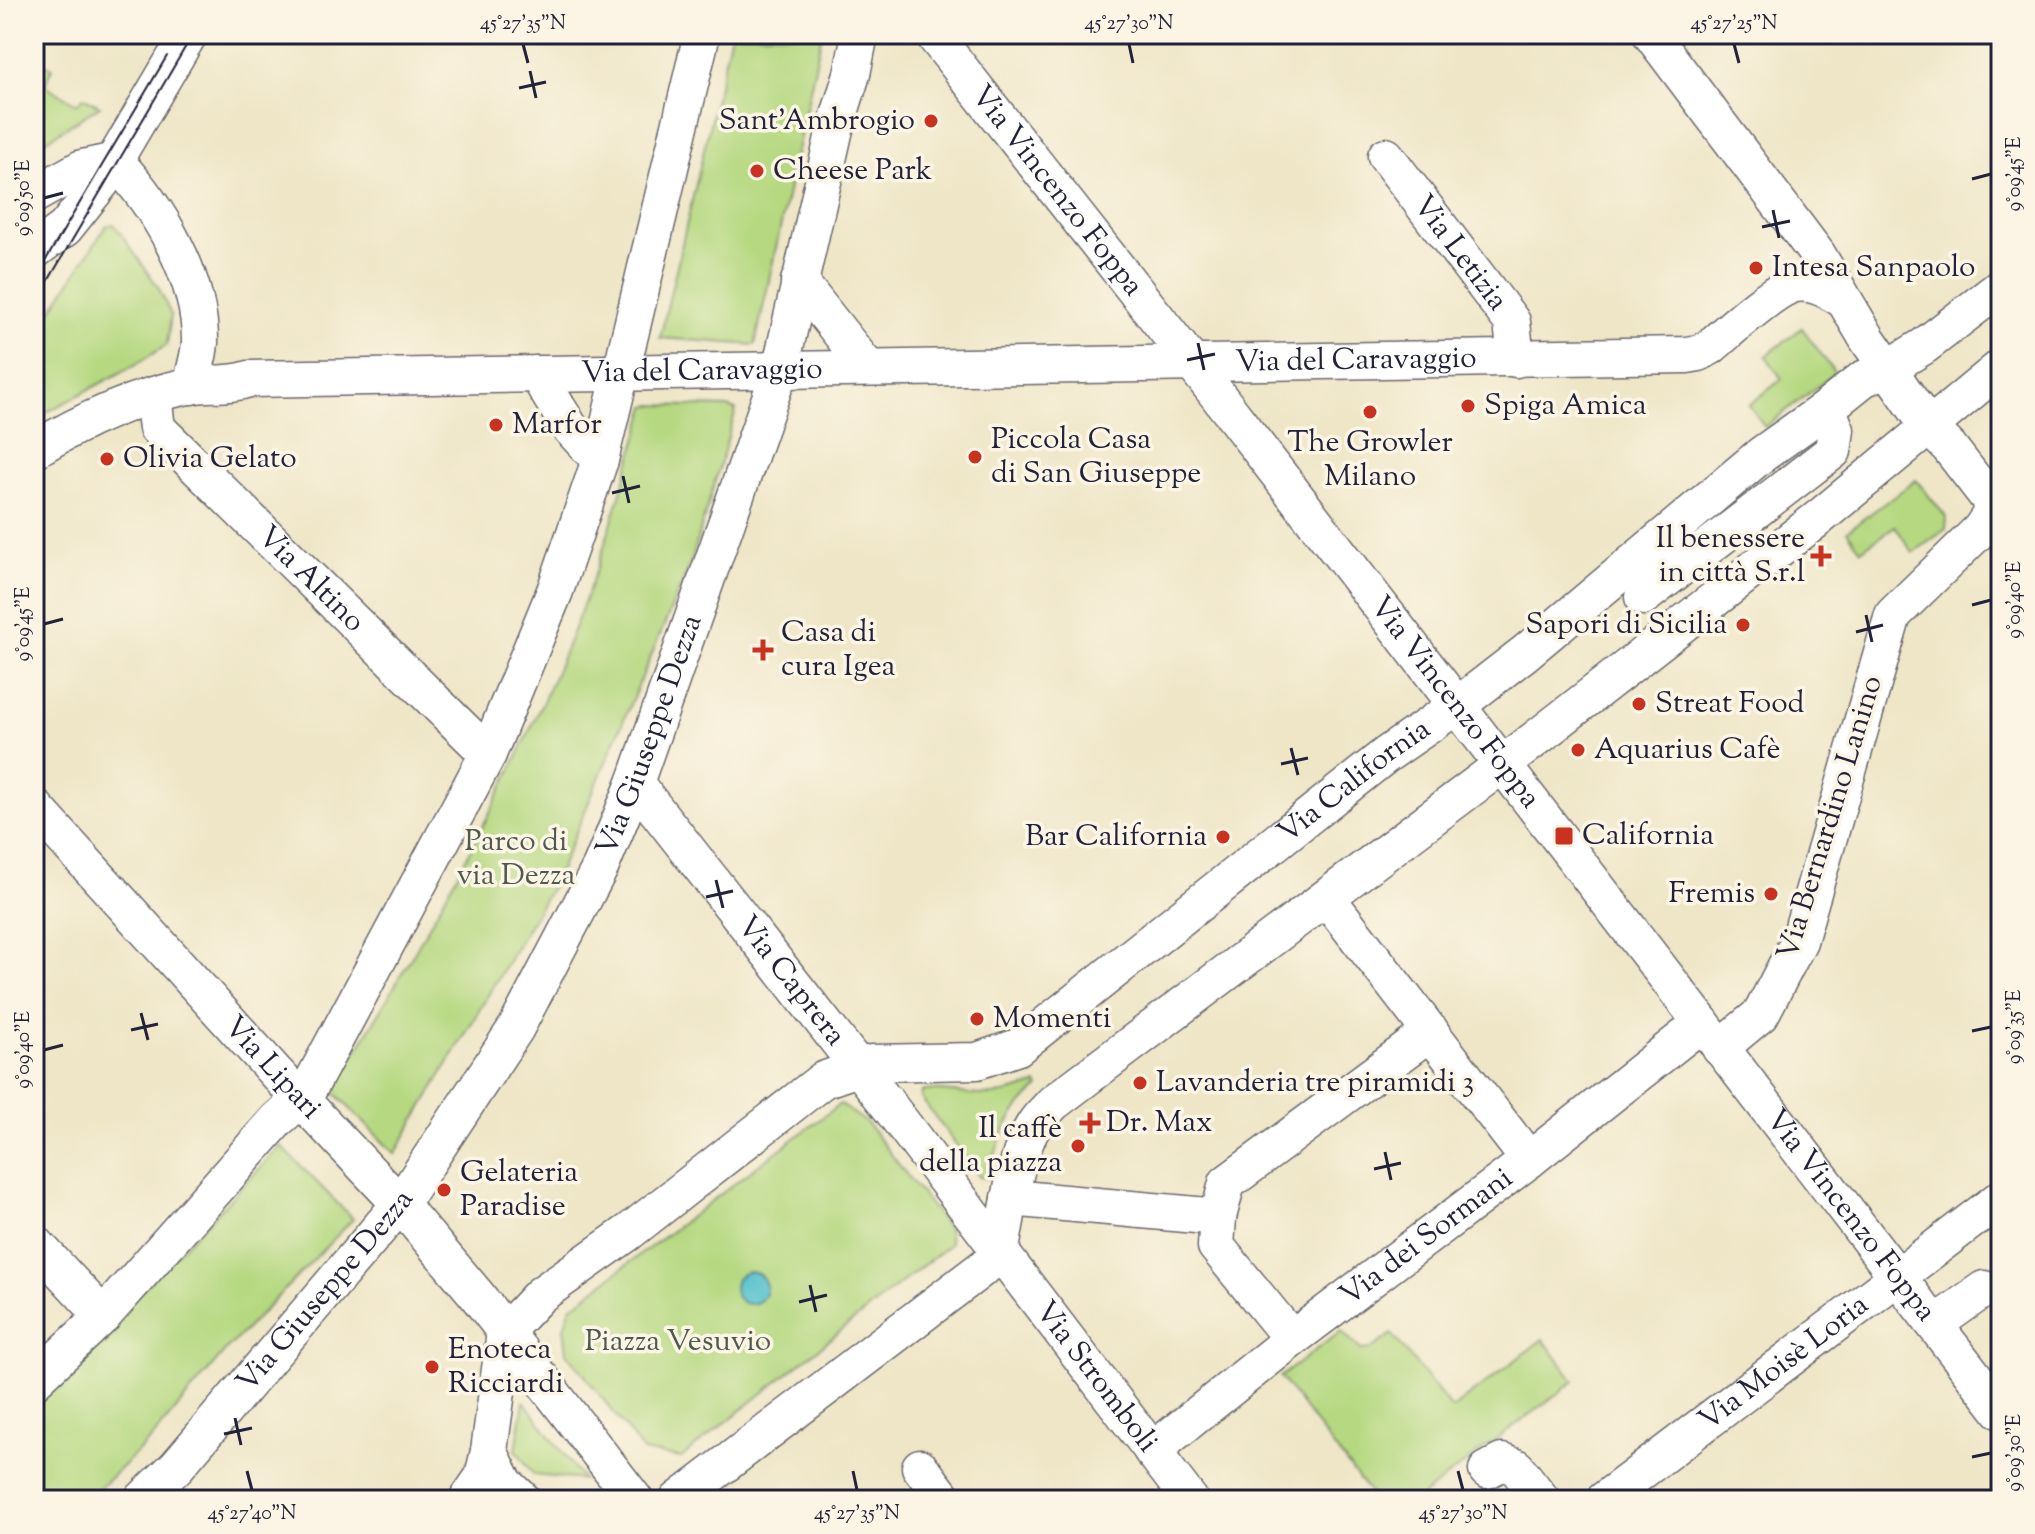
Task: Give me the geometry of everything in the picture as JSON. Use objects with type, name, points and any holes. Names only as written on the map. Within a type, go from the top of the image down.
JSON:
[{"type":"street","points":[[34,251],[65,228],[86,204],[115,161],[189,34]]},
{"type":"street","points":[[34,1381],[103,1316],[277,1120],[301,1100],[488,754],[555,591],[600,460],[702,34]]},
{"type":"street","name":"Via Giuseppe Dezza","points":[[142,1500],[177,1466],[400,1204],[516,1028],[601,866],[635,783],[780,370],[860,34]]},
{"type":"street","name":"Via Vincenzo Foppa","points":[[933,34],[1458,705],[2001,1411]]},
{"type":"street","points":[[1651,34],[1817,254],[1887,369],[1928,426],[1996,503]]},
{"type":"street","name":"Via Letizia","points":[[1386,156],[1512,322],[1516,359]]},
{"type":"street","points":[[34,195],[82,168],[115,161]]},
{"type":"street","points":[[34,223],[92,184],[115,161]]},
{"type":"street","points":[[115,161],[141,187],[172,237],[198,311],[200,346],[191,386]]},
{"type":"street","name":"Via del Caravaggio","points":[[799,281],[868,368]]},
{"type":"street","name":"Via del Caravaggio","points":[[34,450],[77,426],[153,396],[191,386],[249,379],[1193,365],[1699,353],[1783,289],[1806,285],[1830,291],[1842,299]]},
{"type":"street","name":"Via California","points":[[856,1067],[889,1062],[977,1061],[1018,1047],[1386,755],[1458,705],[1761,455],[1863,379],[1887,369],[1924,346],[2001,287]]},
{"type":"street","points":[[200,346],[216,361],[249,379]]},
{"type":"street","points":[[678,1500],[1000,1255],[1010,1198],[1025,1146],[1035,1124],[1053,1103],[1502,765],[1820,517],[2001,367]]},
{"type":"street","name":"Via del Caravaggio","points":[[537,374],[570,428],[600,460]]},
{"type":"street","name":"Via Altino","points":[[153,396],[157,428],[488,754]]},
{"type":"street","points":[[1643,597],[1833,451],[1836,430],[1827,408]]},
{"type":"street","name":"Via Bernardino Lanino","points":[[1711,1036],[1761,1014],[1799,941],[1893,615],[1980,530],[1996,503]]},
{"type":"street","name":"Via Caprera","points":[[635,783],[856,1067]]},
{"type":"street","name":"Via Lipari","points":[[34,806],[301,1100],[400,1204],[505,1332]]},
{"type":"street","points":[[1327,898],[1529,1160]]},
{"type":"street","points":[[1292,1339],[1216,1246],[1218,1217],[1227,1183],[1431,1032]]},
{"type":"street","name":"Via dei Sormani","points":[[1152,1451],[1292,1339],[1529,1160],[1711,1036]]},
{"type":"street","points":[[467,1500],[483,1477],[489,1451],[505,1332],[540,1295],[664,1205],[823,1080],[856,1067],[1000,1255]]},
{"type":"street","points":[[1010,1198],[1218,1217]]},
{"type":"street","name":"Via Moisè Loria","points":[[1604,1500],[2001,1198]]},
{"type":"street","points":[[34,1242],[103,1316]]},
{"type":"street","name":"Via Stromboli","points":[[1000,1255],[1190,1500]]},
{"type":"street","points":[[1935,1324],[1984,1289]]},
{"type":"street","points":[[505,1332],[635,1500]]},
{"type":"street","points":[[489,1451],[505,1483],[523,1500]]},
{"type":"street","points":[[1487,1470],[1502,1462],[1516,1467],[1542,1500]]},
{"type":"street","points":[[920,1467],[945,1500]]},
{"type":"green space","points":[[731,34],[822,34],[755,345],[660,338]]},
{"type":"green space","points":[[34,58],[52,68],[45,85],[77,104],[83,97],[100,106],[34,148]]},
{"type":"green space","points":[[114,224],[158,287],[171,315],[167,345],[34,419],[34,338],[106,226]]},
{"type":"green space","points":[[1802,328],[1835,373],[1765,427],[1749,405],[1782,379],[1766,356]]},
{"type":"green space","name":"Parco di via Dezza","points":[[647,406],[728,407],[736,410],[691,562],[556,879],[395,1154],[333,1091],[443,901],[542,704],[597,568]]},
{"type":"green space","points":[[1916,480],[1947,518],[1946,529],[1913,553],[1895,526],[1861,550],[1847,531]]},
{"type":"green space","points":[[1037,1084],[1039,1087],[1006,1126],[988,1178],[980,1177],[921,1098],[922,1092],[928,1091],[993,1095]]},
{"type":"green space","name":"Piazza Vesuvio","points":[[840,1104],[867,1123],[948,1229],[950,1244],[681,1458],[643,1451],[567,1352],[564,1327],[571,1307]]},
{"type":"green space","points":[[281,1146],[353,1219],[226,1350],[151,1439],[87,1500],[34,1500],[34,1402]]},
{"type":"green space","points":[[1341,1331],[1361,1350],[1371,1349],[1392,1334],[1452,1409],[1543,1339],[1574,1381],[1424,1494],[1422,1500],[1375,1500],[1280,1377]]},
{"type":"green space","points":[[524,1401],[583,1480],[534,1475],[516,1450]]},
{"type":"water","points":[[750,1272],[761,1277],[766,1288],[761,1299],[750,1304],[739,1299],[734,1288],[739,1277]]},
{"type":"tram line","points":[[34,305],[193,34]]},
{"type":"tram line","points":[[34,280],[167,56]]},
{"type":"place","name":"Sant'Ambrogio","points":[[931,121]]},
{"type":"place","name":"Cheese Park","points":[[757,171]]},
{"type":"place","name":"Intesa Sanpaolo","points":[[1756,268]]},
{"type":"place","name":"Spiga Amica","points":[[1468,406]]},
{"type":"place","name":"The Growler Milano","points":[[1370,412]]},
{"type":"place","name":"Marfor","points":[[496,425]]},
{"type":"place","name":"Piccola Casa di San Giuseppe","points":[[975,457]]},
{"type":"place","name":"Olivia Gelato","points":[[107,459]]},
{"type":"place","name":"Il benessere in città S.r.l","points":[[1821,556]]},
{"type":"place","name":"Sapori di Sicilia","points":[[1743,625]]},
{"type":"place","name":"Casa di cura Igea","points":[[763,650]]},
{"type":"place","name":"Streat Food","points":[[1639,704]]},
{"type":"place","name":"Aquarius Cafè","points":[[1578,750]]},
{"type":"place","name":"California","points":[[1564,836]]},
{"type":"place","name":"Bar California","points":[[1223,837]]},
{"type":"place","name":"Fremis","points":[[1771,894]]},
{"type":"place","name":"Momenti","points":[[977,1019]]},
{"type":"place","name":"Lavanderia tre piramidi 3","points":[[1140,1083]]},
{"type":"place","name":"Dr. Max","points":[[1090,1123]]},
{"type":"place","name":"Il caffè della piazza","points":[[1078,1146]]},
{"type":"place","name":"Gelateria Paradise","points":[[444,1190]]},
{"type":"place","name":"Enoteca Ricciardi","points":[[432,1367]]}]
